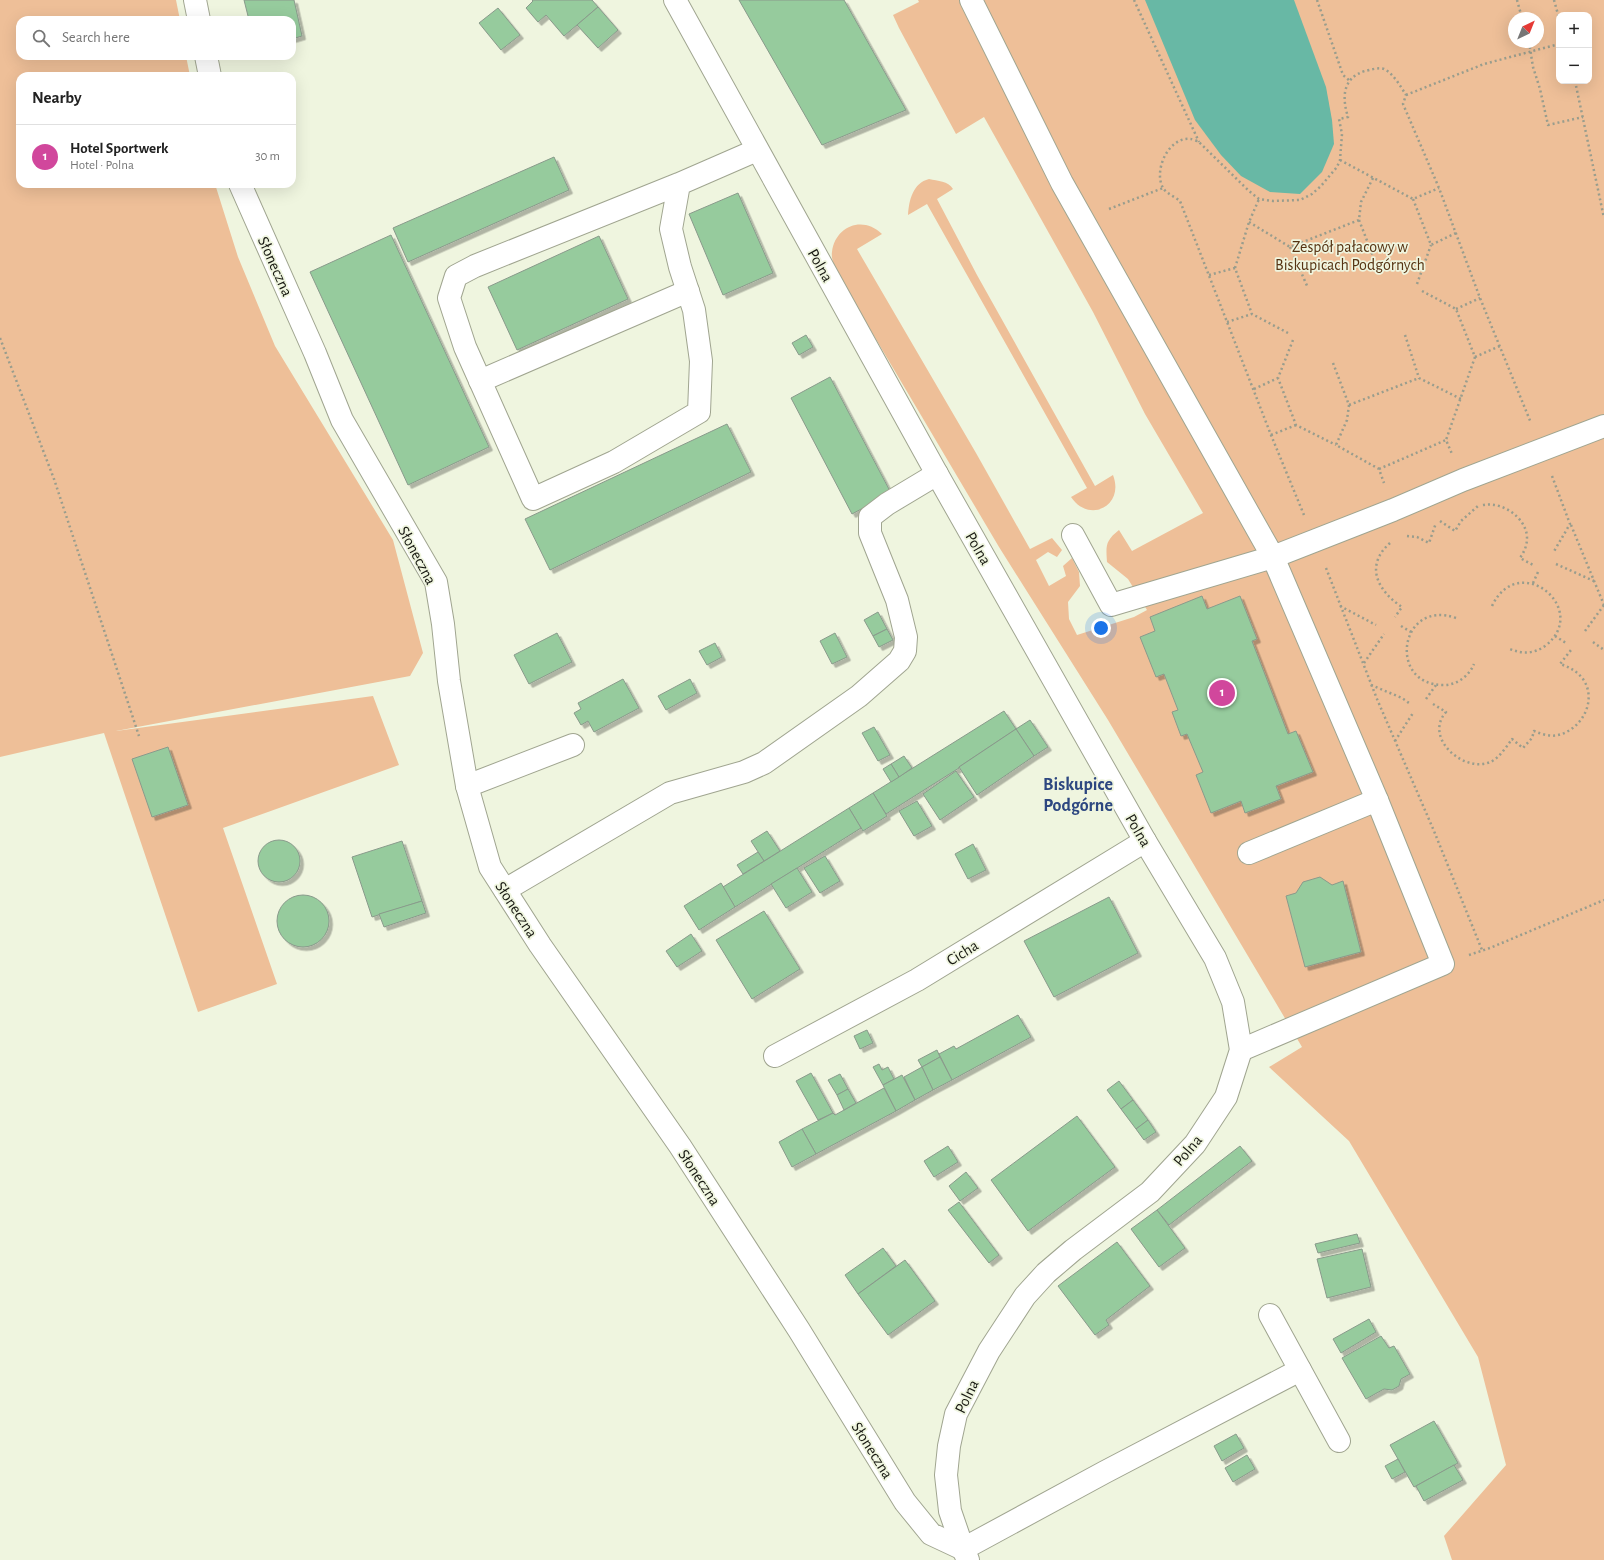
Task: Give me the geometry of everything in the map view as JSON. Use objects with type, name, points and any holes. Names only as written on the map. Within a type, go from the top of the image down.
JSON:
[{"type":"street","points":[[195,0],[198,16]]},
{"type":"street","name":"Polna","points":[[675,0],[937,474],[1145,841],[1215,958],[1233,1002],[1241,1050],[1226,1097],[1194,1144],[1150,1192],[1073,1250],[1046,1273],[1025,1296],[989,1351],[956,1414],[949,1446],[946,1475],[950,1511],[966,1555]]},
{"type":"street","points":[[971,0],[1062,183],[1273,557],[1377,800],[1443,964],[1241,1050]]},
{"type":"street","points":[[207,60],[209,72]]},
{"type":"street","points":[[679,184],[671,229],[694,310],[701,361],[699,412],[614,462],[534,499],[465,347],[449,298],[456,276],[474,266],[653,193],[679,184],[757,150]]},
{"type":"street","name":"Słoneczna","points":[[242,188],[315,353],[342,420],[436,582],[443,624],[449,681],[467,786],[490,867],[540,944],[684,1152],[799,1330],[906,1502],[931,1534],[966,1555]]},
{"type":"street","points":[[480,381],[688,291]]},
{"type":"street","points":[[1073,535],[1111,605],[1273,557],[1393,510],[1463,480],[1604,426]]},
{"type":"street","points":[[505,890],[670,793],[744,772],[764,763],[859,696],[899,661],[905,651],[906,637],[897,600],[870,533],[870,517],[887,504],[937,474]]},
{"type":"street","points":[[467,786],[573,745]]},
{"type":"street","points":[[1249,853],[1377,800]]},
{"type":"street","name":"Cicha","points":[[775,1056],[917,980],[1145,841]]},
{"type":"street","points":[[1270,1315],[1339,1441]]},
{"type":"street","points":[[966,1555],[1105,1472],[1300,1370]]},
{"type":"path","points":[[1134,0],[1199,142],[1259,199],[1273,201],[1300,200],[1312,194],[1326,181],[1337,167],[1340,160],[1342,134],[1339,119],[1348,117],[1343,97],[1350,81],[1359,73],[1372,69],[1383,69],[1391,75],[1406,95]]},
{"type":"path","points":[[1317,0],[1343,75],[1350,81]]},
{"type":"path","points":[[1518,0],[1521,12]]},
{"type":"path","points":[[1554,0],[1557,12]]},
{"type":"path","points":[[1556,45],[1484,64],[1406,95],[1403,104],[1439,188],[1480,298],[1604,605],[1585,631]]},
{"type":"path","points":[[1531,48],[1548,125],[1582,117]]},
{"type":"path","points":[[1576,84],[1604,218]]},
{"type":"path","points":[[1199,142],[1191,139],[1180,141],[1165,155],[1161,162],[1159,174],[1163,188],[1180,201],[1271,435],[1316,540],[1340,605],[1395,742],[1482,950]]},
{"type":"path","points":[[1340,160],[1413,199],[1431,245],[1417,284]]},
{"type":"path","points":[[1373,178],[1361,202],[1359,220],[1375,261]]},
{"type":"path","points":[[1082,219],[1163,188]]},
{"type":"path","points":[[1413,199],[1439,188]]},
{"type":"path","points":[[1259,199],[1249,222],[1235,268],[1252,314],[1288,333]]},
{"type":"path","points":[[1290,247],[1359,220]]},
{"type":"path","points":[[1249,222],[1290,247],[1308,288]]},
{"type":"path","points":[[1431,245],[1456,233]]},
{"type":"path","points":[[1209,276],[1235,268]]},
{"type":"path","points":[[1422,292],[1456,309],[1475,356],[1446,440],[1463,480]]},
{"type":"path","points":[[1456,309],[1480,298]]},
{"type":"path","points":[[1227,322],[1252,314]]},
{"type":"path","points":[[1405,335],[1419,378],[1461,399]]},
{"type":"path","points":[[0,338],[54,479],[139,736]]},
{"type":"path","points":[[1293,340],[1278,378],[1296,425],[1379,469],[1393,510]]},
{"type":"path","points":[[1475,356],[1500,346]]},
{"type":"path","points":[[1333,363],[1350,405],[1348,420],[1336,445]]},
{"type":"path","points":[[1254,389],[1278,378]]},
{"type":"path","points":[[1350,405],[1419,378]]},
{"type":"path","points":[[1271,435],[1296,425]]},
{"type":"path","points":[[1379,469],[1446,440]]},
{"type":"path","points":[[1402,536],[1417,537],[1429,543],[1437,519],[1455,532],[1461,521],[1478,506],[1488,504],[1498,506],[1513,514],[1525,527],[1527,538],[1526,547],[1520,558],[1535,566]]},
{"type":"path","points":[[1553,553],[1570,524]]},
{"type":"path","points":[[1394,540],[1384,548],[1378,558],[1376,569],[1378,581],[1385,592],[1402,607],[1394,617]]},
{"type":"path","points":[[1556,564],[1595,581]]},
{"type":"path","points":[[1533,583],[1538,572]]},
{"type":"path","points":[[1492,606],[1500,592],[1509,586],[1518,583],[1533,583],[1544,588],[1557,602],[1560,615],[1559,626],[1555,636],[1550,642],[1534,652],[1521,653],[1510,649]]},
{"type":"path","points":[[1340,605],[1376,625]]},
{"type":"path","points":[[1456,618],[1443,615],[1430,616],[1417,624],[1410,632],[1406,649],[1407,661],[1412,671],[1420,679],[1436,685],[1446,686],[1458,682],[1468,673],[1474,664]]},
{"type":"path","points":[[1401,626],[1410,632]]},
{"type":"path","points":[[1364,664],[1384,634]]},
{"type":"path","points":[[1555,636],[1566,643]]},
{"type":"path","points":[[1593,642],[1604,650]]},
{"type":"path","points":[[1433,704],[1446,712],[1441,718],[1439,732],[1446,748],[1459,758],[1471,763],[1484,763],[1494,760],[1512,739],[1523,748],[1532,738],[1534,731],[1542,734],[1557,736],[1579,724],[1587,708],[1588,688],[1584,680],[1578,673],[1560,664],[1571,650]]},
{"type":"path","points":[[1372,685],[1402,698],[1408,703]]},
{"type":"path","points":[[1426,699],[1436,685]]},
{"type":"path","points":[[1395,742],[1413,713]]},
{"type":"path","points":[[1443,964],[1482,950],[1604,900]]},
{"type":"green space","points":[[0,0],[176,0],[179,16],[16,16],[16,60],[187,60],[189,72],[16,72],[16,188],[216,188],[238,257],[275,346],[393,540],[423,653],[410,676],[116,731],[373,696],[399,765],[223,828],[277,984],[198,1012],[104,733],[0,757]]},
{"type":"green space","name":"Zespół pałacowy w Biskupicach Podgórnych","points":[[918,0],[1604,0],[1604,1560],[1452,1560],[1444,1536],[1506,1465],[1478,1357],[1349,1141],[1269,1067],[1302,1047],[1108,720],[999,547],[835,270],[832,259],[834,243],[844,230],[859,224],[875,228],[882,234],[857,249],[1030,549],[1052,538],[1062,550],[1057,557],[1048,552],[1036,560],[1049,586],[1066,576],[1063,566],[1072,558],[1079,572],[1080,586],[1068,602],[1069,619],[1077,635],[1134,617],[1147,610],[1128,579],[1107,562],[1107,544],[1111,537],[1119,530],[1132,551],[1203,513],[1145,414],[1093,312],[984,117],[956,134],[893,15],[919,2]]},
{"type":"green space","points":[[929,179],[946,183],[953,189],[937,199],[977,275],[1095,486],[1113,475],[1115,486],[1114,495],[1110,503],[1103,508],[1095,510],[1087,509],[1078,505],[1071,497],[1087,488],[927,204],[908,215],[909,204],[913,193],[919,184]]},
{"type":"water","points":[[1145,0],[1294,0],[1326,87],[1332,120],[1334,144],[1322,172],[1300,194],[1270,192],[1241,176],[1221,155],[1195,120]]},
{"type":"building","points":[[244,0],[294,0],[302,36],[296,38],[296,16],[248,16]]},
{"type":"building","points":[[532,0],[592,0],[598,7],[564,36],[546,15],[538,22],[526,8],[533,1]]},
{"type":"building","points":[[739,0],[844,0],[906,110],[822,145]]},
{"type":"building","points":[[598,7],[618,30],[598,48],[577,25]]},
{"type":"building","points":[[498,8],[520,35],[501,50],[479,23]]},
{"type":"building","points":[[554,157],[569,190],[408,262],[393,228]]},
{"type":"building","points":[[738,193],[773,273],[723,295],[689,214]]},
{"type":"building","points":[[391,235],[489,447],[408,485],[310,272]]},
{"type":"building","points":[[599,236],[628,299],[517,350],[488,287]]},
{"type":"building","points":[[806,335],[813,347],[799,355],[792,343]]},
{"type":"building","points":[[830,377],[891,493],[852,514],[791,398]]},
{"type":"building","points":[[727,424],[751,472],[550,570],[525,519]]},
{"type":"building","points":[[1202,596],[1207,609],[1240,596],[1257,639],[1252,641],[1288,734],[1296,731],[1313,772],[1276,786],[1281,799],[1245,813],[1241,801],[1211,813],[1196,775],[1203,772],[1187,734],[1181,736],[1172,712],[1178,710],[1164,674],[1156,677],[1140,637],[1155,631],[1150,617]]},
{"type":"building","points":[[878,612],[887,629],[873,636],[864,620]]},
{"type":"building","points":[[887,629],[893,640],[879,647],[873,636]]},
{"type":"building","points":[[557,633],[572,662],[529,684],[514,655]]},
{"type":"building","points":[[835,633],[847,657],[832,664],[820,641]]},
{"type":"building","points":[[715,643],[722,657],[707,665],[699,651]]},
{"type":"building","points":[[623,679],[639,708],[594,732],[588,721],[581,725],[574,713],[581,709],[578,703]]},
{"type":"building","points":[[690,679],[697,693],[666,710],[658,696]]},
{"type":"building","points":[[1004,711],[1016,729],[959,768],[886,814],[873,793]]},
{"type":"building","points":[[1030,720],[1048,747],[1034,756],[1016,729]]},
{"type":"building","points":[[874,727],[890,755],[878,761],[862,733]]},
{"type":"building","points":[[1016,729],[1034,756],[977,795],[959,767]]},
{"type":"building","points":[[168,747],[188,805],[152,817],[132,759]]},
{"type":"building","points":[[904,756],[912,768],[899,777],[891,764]]},
{"type":"building","points":[[891,764],[899,777],[891,782],[883,769]]},
{"type":"building","points":[[956,771],[974,797],[940,820],[923,794]]},
{"type":"building","points":[[873,793],[887,816],[863,831],[849,808]]},
{"type":"building","points":[[917,801],[932,826],[914,836],[899,811]]},
{"type":"building","points":[[849,808],[861,828],[735,907],[723,887]]},
{"type":"building","points":[[767,831],[780,851],[764,861],[751,841]]},
{"type":"building","points":[[279,840],[294,846],[300,861],[294,876],[279,882],[264,876],[258,861],[264,846]]},
{"type":"building","points":[[402,841],[422,901],[372,917],[352,857]]},
{"type":"building","points":[[973,844],[986,870],[968,879],[955,854]]},
{"type":"building","points":[[758,852],[764,861],[743,874],[737,865]]},
{"type":"building","points":[[825,856],[840,881],[820,893],[804,868]]},
{"type":"building","points":[[797,868],[812,892],[786,908],[771,884]]},
{"type":"building","points":[[1320,877],[1332,885],[1343,881],[1361,952],[1305,967],[1286,896],[1296,893],[1303,882]]},
{"type":"building","points":[[721,883],[735,907],[699,930],[684,906]]},
{"type":"building","points":[[298,895],[308,895],[322,902],[329,916],[329,926],[322,940],[308,947],[298,947],[288,943],[281,936],[277,926],[277,916],[281,906],[288,899]]},
{"type":"building","points":[[1109,897],[1138,953],[1054,997],[1024,941]]},
{"type":"building","points":[[422,901],[426,913],[384,927],[379,914]]},
{"type":"building","points":[[764,911],[800,969],[752,999],[716,940]]},
{"type":"building","points":[[691,934],[702,951],[677,967],[666,951]]},
{"type":"building","points":[[1018,1015],[1031,1037],[952,1080],[939,1054],[954,1046],[956,1049]]},
{"type":"building","points":[[867,1030],[873,1043],[860,1049],[854,1036]]},
{"type":"building","points":[[937,1050],[940,1057],[922,1067],[918,1060]]},
{"type":"building","points":[[940,1057],[952,1080],[933,1090],[922,1067]]},
{"type":"building","points":[[879,1064],[882,1070],[888,1067],[894,1079],[883,1085],[873,1067]]},
{"type":"building","points":[[922,1067],[933,1090],[915,1100],[904,1077]]},
{"type":"building","points":[[811,1073],[833,1113],[818,1120],[796,1081]]},
{"type":"building","points":[[840,1074],[848,1089],[837,1095],[828,1080]]},
{"type":"building","points":[[902,1075],[915,1100],[896,1111],[883,1085]]},
{"type":"building","points":[[1119,1081],[1133,1100],[1121,1109],[1107,1090]]},
{"type":"building","points":[[884,1088],[896,1111],[816,1154],[802,1129],[833,1113],[835,1115]]},
{"type":"building","points":[[848,1089],[856,1103],[844,1110],[837,1095]]},
{"type":"building","points":[[1133,1100],[1148,1120],[1136,1129],[1121,1109]]},
{"type":"building","points":[[1077,1116],[1115,1167],[1028,1231],[991,1180]]},
{"type":"building","points":[[1148,1120],[1156,1132],[1144,1140],[1136,1129]]},
{"type":"building","points":[[802,1129],[816,1154],[792,1167],[779,1142]]},
{"type":"building","points":[[948,1146],[958,1162],[934,1177],[924,1161]]},
{"type":"building","points":[[1240,1146],[1252,1161],[1169,1225],[1157,1210]]},
{"type":"building","points":[[966,1172],[978,1188],[960,1201],[949,1186]]},
{"type":"building","points":[[959,1202],[999,1255],[989,1263],[948,1210]]},
{"type":"building","points":[[1157,1210],[1185,1248],[1159,1267],[1131,1229]]},
{"type":"building","points":[[1357,1234],[1360,1243],[1318,1253],[1315,1244]]},
{"type":"building","points":[[1117,1242],[1150,1286],[1106,1320],[1109,1325],[1095,1335],[1058,1286]]},
{"type":"building","points":[[883,1248],[896,1266],[858,1294],[845,1275]]},
{"type":"building","points":[[1362,1249],[1371,1287],[1327,1298],[1317,1259]]},
{"type":"building","points":[[905,1260],[935,1301],[888,1335],[858,1294]]},
{"type":"building","points":[[1369,1319],[1376,1332],[1341,1353],[1333,1339]]},
{"type":"building","points":[[1381,1336],[1389,1348],[1394,1346],[1410,1374],[1401,1379],[1399,1386],[1392,1390],[1384,1389],[1366,1399],[1342,1358]]},
{"type":"building","points":[[1434,1421],[1458,1463],[1414,1487],[1390,1445]]},
{"type":"building","points":[[1236,1434],[1244,1448],[1222,1461],[1214,1446]]},
{"type":"building","points":[[1247,1455],[1255,1469],[1233,1482],[1225,1468]]},
{"type":"building","points":[[1398,1459],[1405,1472],[1392,1479],[1385,1466]]},
{"type":"building","points":[[1454,1465],[1463,1480],[1424,1501],[1416,1486]]},
{"type":"place","name":"Hotel Sportwerk","points":[[1222,693]]},
{"type":"district","name":"Biskupice Podgórne","points":[[1078,794]]}]
